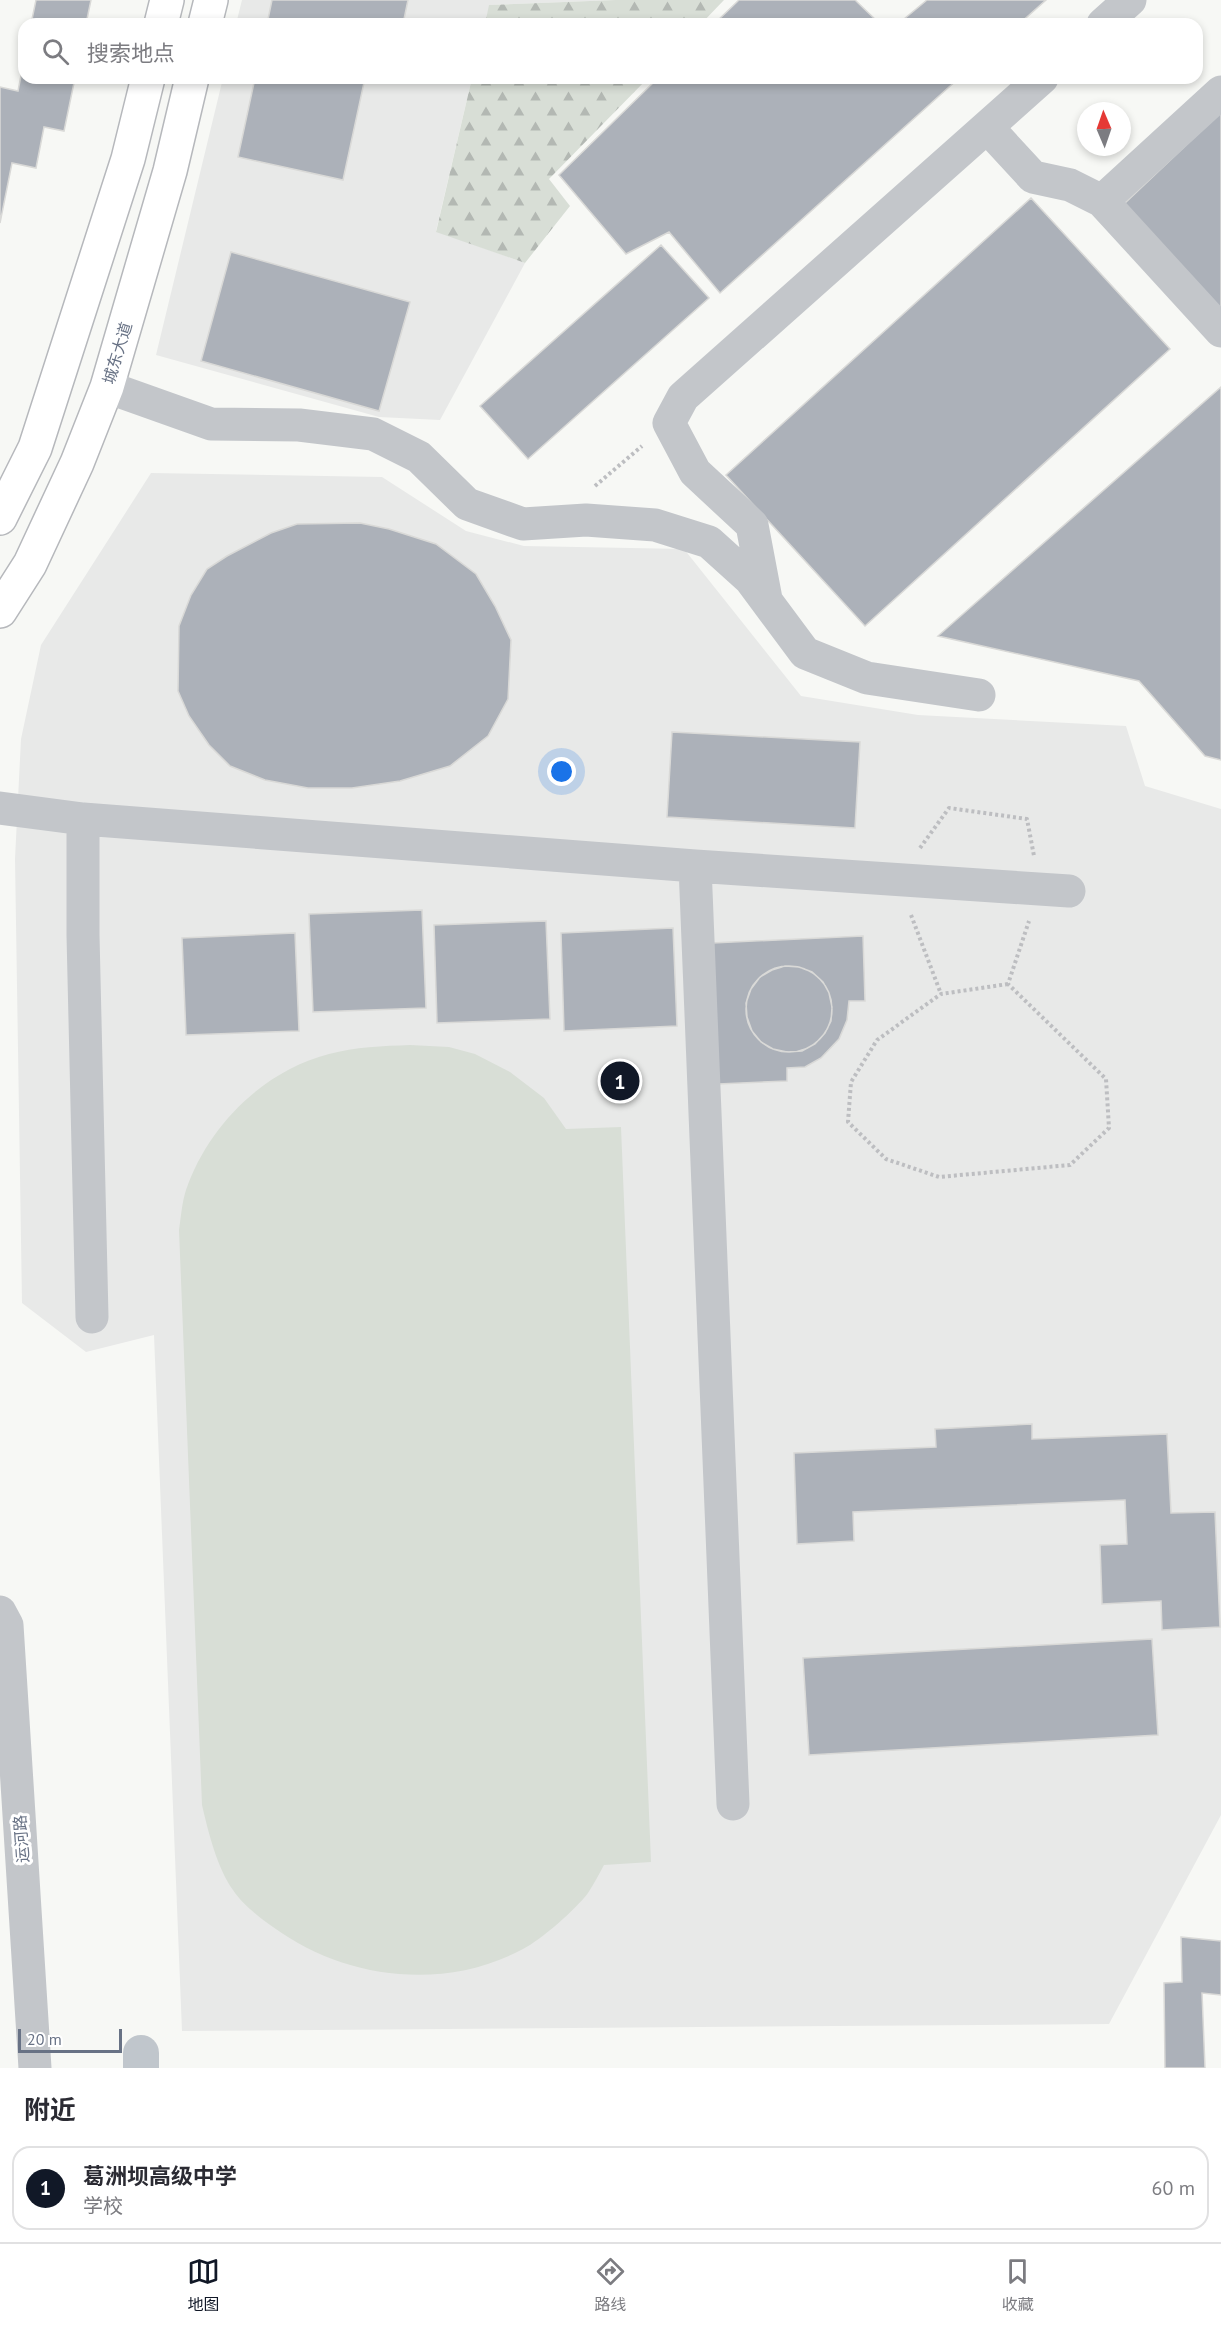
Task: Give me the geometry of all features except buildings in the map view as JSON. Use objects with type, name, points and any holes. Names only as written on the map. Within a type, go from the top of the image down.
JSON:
[{"type":"highway","points":[[162,18],[167,0]]},
{"type":"highway","points":[[206,18],[210,0]]},
{"type":"highway","points":[[0,518],[38,437],[128,159],[147,84]]},
{"type":"highway","name":"城东大道","points":[[0,611],[30,564],[77,463],[107,387],[170,171],[191,84]]},
{"type":"street","points":[[1110,18],[1130,0]]},
{"type":"street","points":[[767,602],[752,525],[695,472],[669,423],[683,397],[1035,84]]},
{"type":"street","points":[[1102,201],[1221,92]]},
{"type":"street","points":[[987,127],[1033,177],[1070,185],[1102,201],[1221,331]]},
{"type":"street","points":[[107,387],[211,424],[299,425],[373,434],[419,457],[467,504],[523,524],[586,520],[655,525],[709,542],[750,579],[805,653],[867,678],[979,695]]},
{"type":"street","points":[[0,808],[83,819],[695,866],[1055,890]]},
{"type":"street","points":[[83,819],[83,935],[92,1317]]},
{"type":"street","points":[[695,866],[733,1804]]},
{"type":"street","name":"运河路","points":[[0,1612],[7,1625],[35,2068]]},
{"type":"path","points":[[553,521],[669,423]]},
{"type":"path","points":[[941,994],[898,879],[949,808],[1027,819],[1055,890],[1008,984]]},
{"type":"path","points":[[1008,984],[1106,1079],[1109,1128],[1070,1165],[939,1178],[886,1159],[848,1122],[851,1082],[877,1040],[941,994],[1008,984]]},
{"type":"shaded area","points":[[242,0],[615,0],[490,5],[487,18],[238,18]]},
{"type":"shaded area","points":[[222,84],[471,84],[436,231],[525,263],[440,420],[379,417],[156,355]]},
{"type":"shaded area","points":[[151,473],[382,477],[466,531],[524,546],[684,549],[801,696],[918,715],[1126,726],[1145,786],[1221,809],[1221,1815],[1109,2024],[182,2031],[154,1335],[86,1352],[22,1303],[15,859],[21,739],[41,645]]},
{"type":"green space","points":[[615,0],[724,0],[707,18],[486,18],[489,5]]},
{"type":"green space","points":[[471,84],[642,84],[549,179],[570,206],[525,263],[436,232]]},
{"type":"green space","points":[[410,1045],[449,1047],[475,1054],[510,1072],[544,1098],[566,1129],[621,1127],[651,1862],[604,1865],[588,1893],[575,1907],[548,1932],[523,1949],[492,1963],[460,1971],[427,1975],[395,1974],[362,1968],[301,1945],[268,1923],[241,1900],[227,1881],[214,1849],[202,1805],[179,1230],[186,1190],[196,1166],[208,1144],[241,1104],[282,1073],[305,1062],[359,1048]]},
{"type":"waterway","points":[[141,2053],[141,2068]]},
{"type":"place","name":"葛洲坝高级中学","points":[[620,1081]]}]
